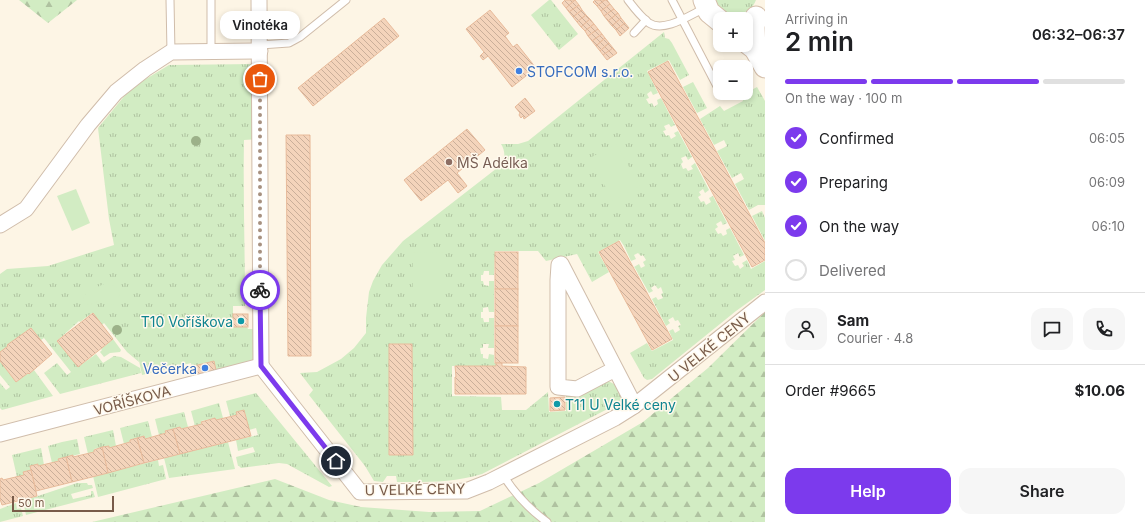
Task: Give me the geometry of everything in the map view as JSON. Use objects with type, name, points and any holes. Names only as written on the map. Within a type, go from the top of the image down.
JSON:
[{"type":"street","points":[[259,0],[261,366]]},
{"type":"street","points":[[753,32],[756,15]]},
{"type":"street","points":[[0,225],[26,209],[88,125],[116,92],[145,69],[171,52],[211,52],[260,48]]},
{"type":"street","points":[[753,49],[765,67]]},
{"type":"street","points":[[615,369],[578,389],[558,387],[559,265],[561,264],[586,312],[634,406]]},
{"type":"street","name":"U VELKÉ CENY","points":[[261,366],[360,492],[466,490],[502,475],[615,418],[634,406],[765,302]]},
{"type":"street","name":"VOŘÍŠKOVA","points":[[0,434],[261,366]]},
{"type":"lane","points":[[170,0],[171,52]]},
{"type":"lane","points":[[211,0],[211,52]]},
{"type":"lane","points":[[260,48],[289,43],[300,38],[346,0]]},
{"type":"lane","points":[[628,0],[650,24],[665,26],[710,9]]},
{"type":"lane","points":[[672,0],[713,79]]},
{"type":"lane","points":[[634,33],[646,20]]},
{"type":"lane","points":[[502,475],[516,494],[535,513],[547,522]]},
{"type":"green space","points":[[19,0],[77,0],[48,23]]},
{"type":"green space","points":[[551,0],[578,34],[559,50],[531,15]]},
{"type":"green space","points":[[714,0],[756,0],[754,5],[746,12],[725,12]]},
{"type":"green space","points":[[664,32],[665,38],[669,39],[672,43],[689,75],[680,80],[669,60],[647,71],[658,93],[653,95],[651,91],[647,94],[649,98],[646,99],[649,104],[652,103],[654,107],[658,104],[657,100],[661,98],[675,125],[671,127],[669,124],[664,126],[666,130],[663,131],[666,136],[669,135],[671,139],[676,136],[674,133],[678,131],[692,157],[688,160],[686,156],[681,158],[683,162],[681,164],[683,169],[686,168],[688,171],[693,169],[691,166],[695,163],[709,190],[705,193],[703,189],[699,192],[701,195],[698,197],[701,202],[704,201],[706,205],[711,202],[709,198],[713,196],[727,223],[723,225],[721,221],[716,224],[718,227],[715,229],[718,234],[721,233],[723,236],[727,234],[726,230],[730,228],[744,255],[740,257],[738,253],[733,256],[735,260],[732,261],[735,266],[738,265],[740,269],[744,266],[742,263],[747,260],[751,269],[765,261],[765,290],[736,311],[652,379],[647,380],[644,378],[630,353],[647,343],[652,351],[673,340],[669,331],[673,329],[675,333],[680,330],[678,326],[681,325],[678,320],[675,321],[673,317],[668,320],[670,323],[666,326],[652,299],[656,297],[658,300],[663,298],[661,294],[663,293],[661,287],[658,289],[655,285],[651,288],[653,291],[649,293],[634,267],[639,264],[641,268],[645,266],[643,262],[646,260],[643,255],[641,256],[638,253],[634,255],[636,259],[631,261],[620,240],[598,252],[609,272],[592,282],[577,254],[546,261],[538,251],[495,251],[494,275],[489,275],[489,271],[484,271],[483,275],[481,275],[481,281],[483,281],[484,285],[489,286],[489,281],[494,281],[494,312],[489,312],[488,307],[483,308],[481,318],[483,318],[484,322],[489,322],[489,318],[494,318],[494,348],[488,348],[489,344],[483,344],[483,348],[480,348],[483,358],[488,359],[489,354],[494,355],[494,363],[496,363],[496,366],[452,366],[452,396],[501,397],[502,410],[526,410],[548,392],[549,412],[566,411],[566,391],[608,381],[616,385],[623,401],[482,474],[460,479],[440,481],[397,482],[396,476],[387,476],[383,482],[374,481],[365,466],[309,395],[313,390],[300,373],[317,372],[341,359],[354,348],[366,333],[369,292],[382,265],[403,241],[501,165],[504,160],[504,154],[501,144],[518,144],[528,141]]},
{"type":"green space","points":[[261,64],[260,139],[244,140],[245,306],[233,306],[233,327],[261,329],[261,366],[196,383],[191,363],[142,375],[137,351],[139,362],[127,352],[104,323],[102,325],[92,313],[80,322],[79,321],[57,341],[78,367],[96,354],[103,363],[114,356],[121,357],[140,368],[141,373],[60,394],[44,373],[57,363],[67,375],[71,372],[44,338],[41,340],[31,328],[7,345],[8,346],[0,352],[0,274],[7,269],[48,266],[114,245],[109,219],[98,128],[131,88],[169,65]]},
{"type":"green space","points":[[693,82],[707,108],[697,113],[683,87]]},
{"type":"green space","points":[[757,87],[765,101],[765,205],[758,205],[749,210],[735,184],[744,179],[741,173],[732,178],[717,151],[727,146],[724,140],[714,145],[700,119],[720,106],[724,111],[743,100],[753,100],[753,89]]},
{"type":"green space","points":[[616,144],[640,186],[613,201],[590,158]]},
{"type":"green space","points":[[76,189],[90,223],[72,231],[57,196]]},
{"type":"green space","points":[[762,211],[765,218],[765,241],[752,216]]},
{"type":"green space","points":[[413,252],[444,253],[444,302],[413,302]]},
{"type":"green space","points":[[104,284],[109,284],[119,290],[119,297],[113,305],[99,301],[89,305],[84,302],[83,297],[88,291]]},
{"type":"green space","points":[[765,312],[765,522],[92,522],[275,479],[329,500],[361,507],[429,512],[480,511],[539,483],[643,422],[708,368]]},
{"type":"green space","points":[[113,339],[121,350],[120,352],[110,353],[104,357],[100,352],[102,350],[101,349]]},
{"type":"green space","points":[[0,361],[16,382],[34,370],[53,396],[2,410],[0,408],[0,383],[6,390],[10,387],[0,375]]},
{"type":"green space","points":[[256,393],[332,486],[329,487],[287,464],[279,463],[241,468],[238,466],[236,457],[255,452],[253,447],[238,451],[236,440],[258,435],[256,428],[249,430],[245,413],[230,416],[226,401]]},
{"type":"green space","points":[[219,403],[223,418],[201,421],[202,424],[195,426],[191,411]]},
{"type":"green space","points":[[184,412],[188,427],[181,429],[180,427],[165,431],[166,433],[159,435],[155,419]]},
{"type":"green space","points":[[148,421],[152,437],[130,440],[130,442],[124,444],[120,428]]},
{"type":"green space","points":[[113,430],[116,446],[94,449],[94,452],[88,454],[84,437]]},
{"type":"green space","points":[[77,439],[80,454],[59,459],[59,461],[52,463],[48,446]]},
{"type":"green space","points":[[228,442],[235,469],[169,478],[164,458]]},
{"type":"green space","points":[[41,448],[44,465],[38,466],[38,464],[30,467],[31,470],[23,472],[24,475],[17,477],[12,455]]},
{"type":"green space","points":[[158,460],[159,466],[163,465],[166,479],[98,497],[93,476]]},
{"type":"green space","points":[[77,483],[87,483],[88,485],[92,485],[93,488],[71,494],[73,499],[91,495],[91,491],[93,491],[95,497],[26,515],[23,501]]},
{"type":"green space","points":[[16,503],[17,509],[21,508],[23,516],[0,522],[0,509]]},
{"type":"building","points":[[565,0],[575,0],[566,8],[562,3]]},
{"type":"building","points":[[575,0],[579,5],[569,12],[566,8]]},
{"type":"building","points":[[595,0],[605,0],[597,6],[593,2]]},
{"type":"building","points":[[607,0],[610,4],[601,11],[597,6]]},
{"type":"building","points":[[610,4],[614,9],[604,16],[601,11]]},
{"type":"building","points":[[579,5],[582,10],[573,17],[569,12]]},
{"type":"building","points":[[614,9],[618,13],[608,21],[604,16]]},
{"type":"building","points":[[490,10],[509,33],[505,36],[513,47],[517,44],[536,68],[512,87],[488,56],[483,60],[480,56],[484,52],[466,29]]},
{"type":"building","points":[[582,10],[586,15],[577,22],[573,17]]},
{"type":"building","points":[[618,13],[621,18],[612,26],[608,21]]},
{"type":"building","points":[[586,15],[590,19],[581,27],[577,22]]},
{"type":"building","points":[[384,18],[399,36],[313,106],[298,88]]},
{"type":"building","points":[[621,18],[625,23],[616,30],[612,26]]},
{"type":"building","points":[[590,19],[594,24],[585,31],[581,27]]},
{"type":"building","points":[[625,23],[629,28],[620,36],[616,30]]},
{"type":"building","points":[[594,24],[598,29],[588,36],[585,31]]},
{"type":"building","points":[[598,29],[602,34],[592,41],[588,36]]},
{"type":"building","points":[[602,34],[605,38],[596,46],[592,41]]},
{"type":"building","points":[[605,38],[609,43],[600,51],[596,46]]},
{"type":"building","points":[[609,43],[613,48],[603,55],[600,51]]},
{"type":"building","points":[[613,48],[617,53],[607,60],[603,55]]},
{"type":"building","points":[[668,61],[765,243],[765,260],[752,267],[648,72]]},
{"type":"building","points":[[525,98],[535,111],[524,119],[523,116],[521,118],[519,115],[520,113],[515,107]]},
{"type":"building","name":"MŠ Adélka","points":[[467,129],[485,150],[457,173],[467,186],[458,193],[448,180],[421,201],[404,180]]},
{"type":"building","points":[[286,135],[310,135],[311,356],[288,356]]},
{"type":"building","points":[[619,241],[672,339],[652,350],[599,252]]},
{"type":"building","points":[[495,252],[518,252],[518,289],[495,289]]},
{"type":"building","points":[[495,289],[518,289],[518,326],[495,326]]},
{"type":"building","points":[[93,313],[113,339],[78,367],[57,341]]},
{"type":"building","name":"T10 Voříškova","points":[[233,314],[248,314],[248,327],[233,327]]},
{"type":"building","points":[[495,326],[518,326],[518,363],[495,363]]},
{"type":"building","points":[[31,328],[52,354],[29,374],[28,373],[16,382],[0,361],[0,352],[8,346],[7,345]]},
{"type":"building","points":[[389,344],[412,344],[413,455],[389,455]]},
{"type":"building","name":"Večerka","points":[[214,361],[216,370],[196,375],[194,366]]},
{"type":"building","points":[[496,363],[502,363],[502,366],[526,367],[526,394],[455,394],[455,366],[496,366]]},
{"type":"building","name":"T11 U Velké ceny","points":[[565,397],[565,410],[550,411],[550,398]]},
{"type":"building","points":[[244,410],[251,436],[180,454],[173,429],[180,427],[181,429],[202,424],[201,422],[215,418],[216,420],[237,415],[236,412]]},
{"type":"building","points":[[173,429],[180,454],[144,463],[137,438],[144,436],[145,439],[166,433],[165,431]]},
{"type":"building","points":[[137,438],[144,463],[108,473],[102,447],[109,446],[109,448],[130,442],[130,440]]},
{"type":"building","points":[[102,447],[108,473],[72,482],[66,457],[73,455],[73,457],[94,452],[94,450]]},
{"type":"building","points":[[66,457],[72,482],[36,491],[30,466],[38,464],[38,466],[59,461],[58,459]]},
{"type":"building","points":[[31,470],[37,496],[2,505],[0,499],[0,479],[2,478],[3,480],[24,475],[23,472]]},
{"type":"way so far","points":[[260,79],[260,290]]},
{"type":"place","name":"STOFCOM s.r.o.","points":[[519,71]]},
{"type":"place","name":"Vinotéka","points":[[260,79]]},
{"type":"place","name":"MŠ Adélka","points":[[449,162]]},
{"type":"place","name":"T10 Voříškova","points":[[241,321]]},
{"type":"place","name":"Večerka","points":[[205,368]]},
{"type":"place","name":"T11 U Velké ceny","points":[[557,404]]},
{"type":"route","points":[[260,290],[261,366],[336,461]]}]
